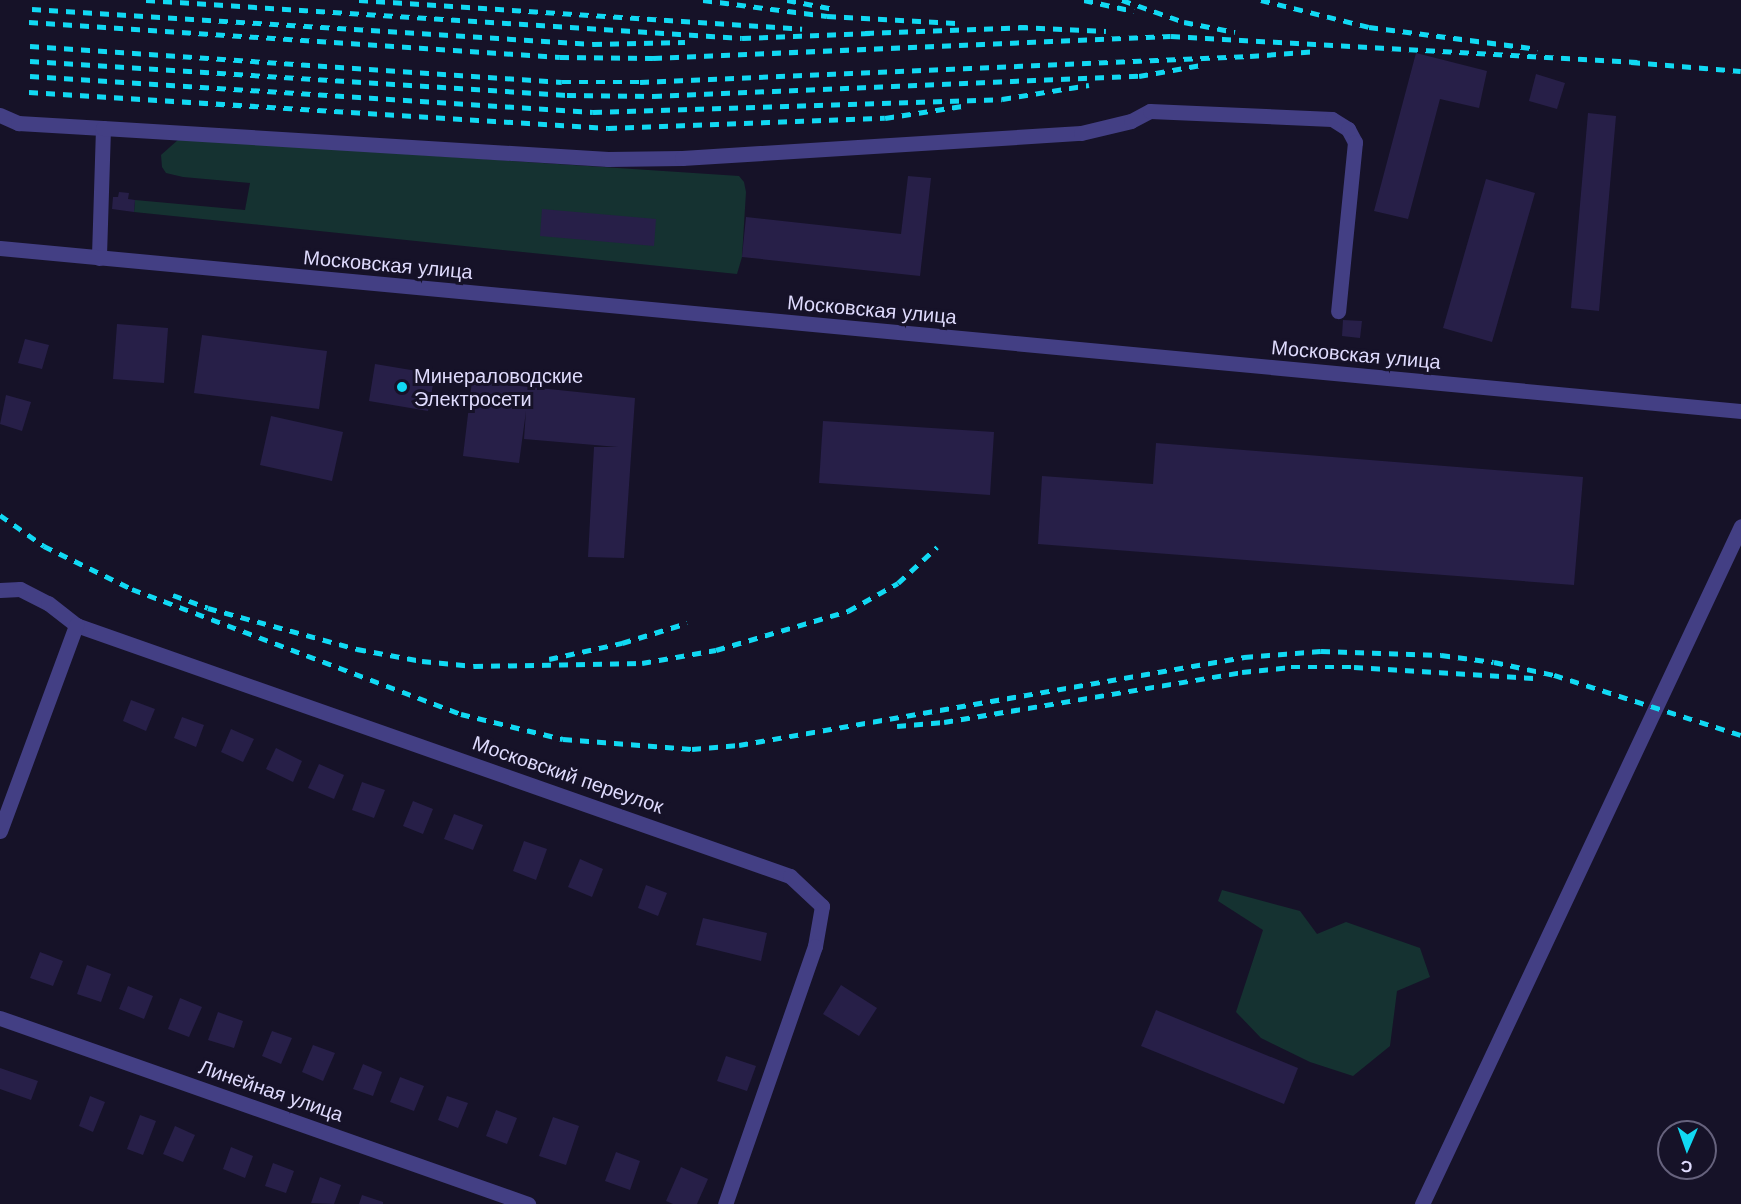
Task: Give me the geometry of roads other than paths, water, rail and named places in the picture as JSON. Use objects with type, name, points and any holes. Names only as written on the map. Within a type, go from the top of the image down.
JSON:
[{"type":"street","points":[[0,115],[18,123],[597,158],[682,158],[1081,134],[1131,121],[1150,111],[1332,119],[1348,129],[1355,142],[1338,311]]},
{"type":"street","points":[[99,258],[103,128]]},
{"type":"street","name":"Московская улица","points":[[0,248],[1741,411]]},
{"type":"street","points":[[1422,1204],[1741,526]]},
{"type":"street","name":"Московский переулок","points":[[0,590],[20,589],[48,603],[76,625],[790,876],[822,906],[814,946],[725,1204]]},
{"type":"street","points":[[0,831],[76,625]]},
{"type":"street","name":"Линейная улица","points":[[0,1018],[528,1204]]},
{"type":"railway","points":[[146,0],[742,38],[871,33]]},
{"type":"railway","points":[[359,0],[802,29]]},
{"type":"railway","points":[[703,0],[827,16],[956,23]]},
{"type":"railway","points":[[787,0],[834,9]]},
{"type":"railway","points":[[1084,0],[1134,11]]},
{"type":"railway","points":[[1122,0],[1184,22],[1235,32]]},
{"type":"railway","points":[[1261,0],[1369,27],[1538,49]]},
{"type":"railway","points":[[32,9],[593,44],[685,42]]},
{"type":"railway","points":[[29,22],[560,57],[653,58],[1171,36],[1637,62]]},
{"type":"railway","points":[[1019,27],[1106,31]]},
{"type":"railway","points":[[865,33],[1027,27]]},
{"type":"railway","points":[[30,46],[562,82],[640,82],[1250,56],[1318,51]]},
{"type":"railway","points":[[30,61],[567,95],[653,96],[1139,76],[1201,65]]},
{"type":"railway","points":[[1631,62],[1741,71]]},
{"type":"railway","points":[[30,76],[593,112],[1002,99],[1089,85]]},
{"type":"railway","points":[[29,92],[608,128],[885,118],[962,106]]},
{"type":"railway","points":[[0,515],[44,546],[132,589],[461,714],[563,739],[692,749],[739,745],[1244,657],[1321,651],[1441,655],[1494,662],[1554,675],[1741,735]]},
{"type":"railway","points":[[173,595],[208,608],[357,649],[422,661],[474,666],[642,663],[716,650],[848,611],[898,583],[937,547]]},
{"type":"railway","points":[[549,659],[622,643],[687,623]]},
{"type":"railway","points":[[897,726],[944,722],[1242,672],[1291,667],[1354,667],[1534,678]]},
{"type":"place","name":"Минераловодские Электросети","points":[[402,387]]}]
